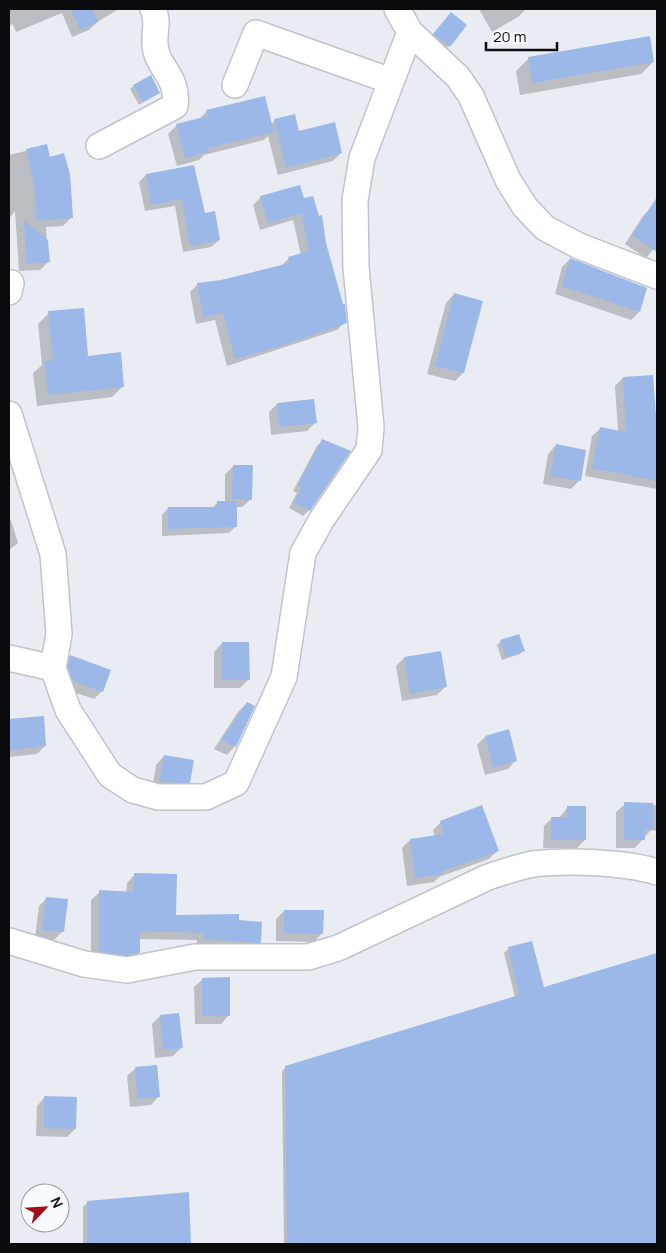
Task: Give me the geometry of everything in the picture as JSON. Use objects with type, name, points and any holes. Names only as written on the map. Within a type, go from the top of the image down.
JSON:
[{"type":"street","points":[[99,146],[175,106],[177,94],[174,83],[154,45],[157,25],[153,9]]},
{"type":"street","points":[[397,9],[410,32],[458,77],[471,96],[508,180],[526,207],[545,228],[580,246],[657,276]]},
{"type":"street","points":[[9,414],[53,554],[59,634],[53,668],[68,710],[110,775],[132,790],[158,797],[206,797],[236,783],[284,677],[303,553],[322,519],[369,450],[372,427],[356,266],[355,200],[362,158],[410,32]]},
{"type":"street","points":[[236,85],[256,33],[391,80]]},
{"type":"street","points":[[9,658],[53,668]]},
{"type":"street","points":[[9,941],[84,964],[127,970],[195,957],[308,957],[338,948],[488,877],[533,864],[562,862],[617,865],[657,872]]},
{"type":"building","points":[[71,9],[92,9],[98,22],[80,30]]},
{"type":"building","points":[[451,12],[467,25],[450,47],[433,34]]},
{"type":"building","points":[[650,36],[654,62],[532,83],[528,57]]},
{"type":"building","points":[[151,75],[160,93],[143,102],[133,85]]},
{"type":"building","points":[[265,96],[274,132],[208,148],[208,152],[185,158],[176,124],[208,116],[206,110]]},
{"type":"building","points":[[295,114],[299,131],[335,122],[342,153],[286,168],[274,119]]},
{"type":"building","points":[[47,144],[50,157],[64,153],[70,174],[73,218],[37,221],[34,184],[26,149]]},
{"type":"building","points":[[194,165],[205,213],[215,211],[220,240],[190,246],[182,199],[151,205],[146,174]]},
{"type":"building","points":[[300,185],[304,198],[313,196],[319,216],[322,215],[326,243],[343,304],[345,304],[347,323],[235,359],[223,313],[203,317],[197,283],[221,280],[290,263],[288,257],[309,251],[301,213],[268,223],[260,196]]},
{"type":"building","points":[[657,197],[657,252],[632,235]]},
{"type":"building","points":[[24,221],[48,240],[50,262],[26,264]]},
{"type":"building","points":[[570,258],[647,288],[640,312],[562,286]]},
{"type":"building","points":[[454,293],[483,301],[464,373],[435,366]]},
{"type":"building","points":[[84,308],[88,356],[121,352],[124,387],[48,395],[44,361],[53,360],[48,311]]},
{"type":"building","points":[[653,375],[657,429],[657,481],[592,468],[600,427],[626,432],[623,377]]},
{"type":"building","points":[[314,399],[317,423],[279,427],[277,403]]},
{"type":"building","points":[[322,439],[351,451],[310,511],[294,502],[302,487],[298,485]]},
{"type":"building","points":[[556,444],[586,450],[581,481],[550,476]]},
{"type":"building","points":[[233,465],[253,465],[252,500],[232,499]]},
{"type":"building","points":[[217,501],[237,501],[237,527],[168,529],[168,507],[217,507]]},
{"type":"building","points":[[519,634],[525,651],[506,657],[500,640]]},
{"type":"building","points":[[222,642],[249,642],[250,680],[222,680]]},
{"type":"building","points":[[441,651],[447,687],[410,694],[404,657]]},
{"type":"building","points":[[70,655],[111,670],[103,692],[73,681],[68,667]]},
{"type":"building","points":[[247,702],[255,706],[236,747],[221,740]]},
{"type":"building","points":[[44,716],[46,746],[9,750],[9,719]]},
{"type":"building","points":[[509,729],[517,761],[493,767],[485,736]]},
{"type":"building","points":[[164,755],[194,760],[190,783],[159,782]]},
{"type":"building","points":[[624,802],[653,803],[653,830],[645,829],[645,840],[624,840]]},
{"type":"building","points":[[482,805],[499,851],[443,871],[443,874],[415,878],[410,839],[444,834],[440,821]]},
{"type":"building","points":[[567,806],[586,806],[586,840],[551,840],[551,817],[567,817]]},
{"type":"building","points":[[134,873],[177,874],[176,915],[239,914],[239,920],[262,922],[261,943],[204,939],[205,933],[140,931],[140,953],[127,955],[99,952],[99,890],[134,892]]},
{"type":"building","points":[[46,897],[68,899],[64,932],[42,930]]},
{"type":"building","points":[[284,910],[324,910],[323,934],[284,933]]},
{"type":"building","points":[[532,941],[544,987],[657,953],[657,1244],[287,1244],[285,1066],[519,995],[508,947]]},
{"type":"building","points":[[230,977],[230,1016],[202,1016],[202,978]]},
{"type":"building","points":[[179,1013],[183,1048],[163,1050],[160,1015]]},
{"type":"building","points":[[157,1065],[160,1097],[138,1099],[135,1067]]},
{"type":"building","points":[[44,1096],[77,1097],[76,1129],[44,1128]]},
{"type":"building","points":[[189,1192],[191,1244],[87,1244],[87,1201]]}]
